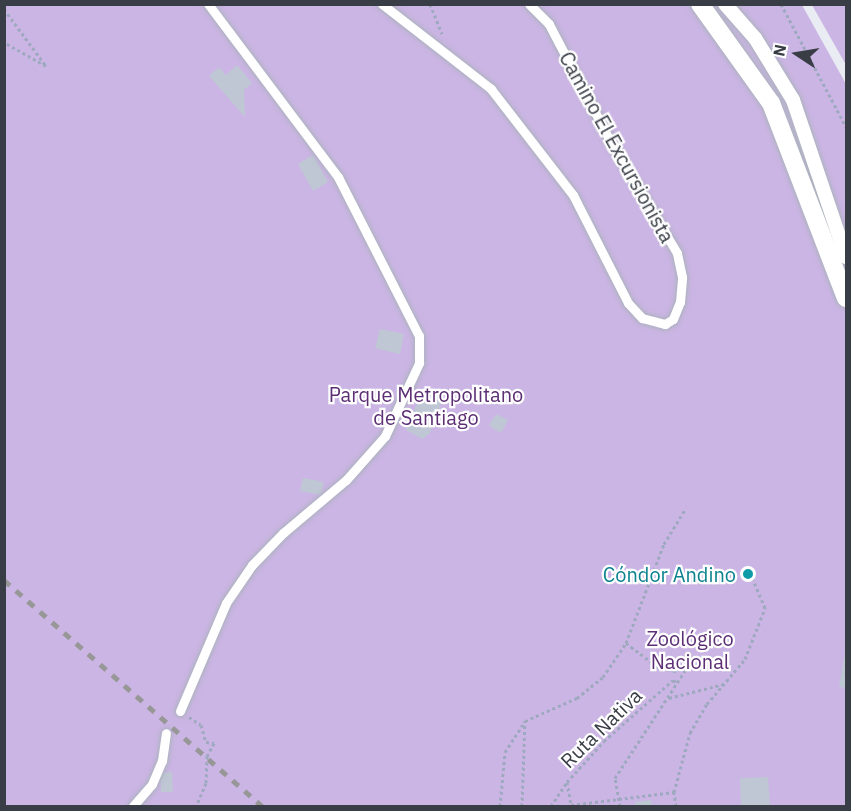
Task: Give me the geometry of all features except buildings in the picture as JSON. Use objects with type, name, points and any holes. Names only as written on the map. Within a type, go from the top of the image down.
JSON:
[{"type":"street","points":[[700,4],[771,103],[846,298]]},
{"type":"street","points":[[725,4],[755,39],[793,100],[846,257]]},
{"type":"lane","points":[[180,711],[226,603],[252,565],[283,533],[346,480],[385,436],[418,363],[419,336],[338,177],[208,4]]},
{"type":"lane","name":"Camino El Excursionista","points":[[382,4],[451,55],[491,89],[573,195],[628,303],[642,318],[665,324],[673,319],[680,302],[681,277],[677,253],[609,139],[549,24],[529,4]]},
{"type":"lane","points":[[133,807],[152,784],[162,761],[166,733]]},
{"type":"path","points":[[430,4],[451,55]]},
{"type":"path","points":[[781,4],[846,127]]},
{"type":"path","points":[[4,9],[46,66],[4,42]]},
{"type":"path","name":"Ruta Nativa","points":[[525,721],[577,698],[603,677],[626,643],[664,544],[686,508]]},
{"type":"path","points":[[676,807],[674,792],[690,733],[724,684],[745,659],[765,608],[752,578]]},
{"type":"path","points":[[626,643],[656,666],[674,671],[687,667]]},
{"type":"path","name":"Ruta Nativa","points":[[620,807],[615,778],[692,660]]},
{"type":"path","name":"Ruta Nativa","points":[[551,807],[567,782],[604,741],[673,680],[678,683]]},
{"type":"path","points":[[668,699],[724,684]]},
{"type":"path","points":[[180,711],[201,725],[206,742],[214,743],[207,756],[206,783],[196,807]]},
{"type":"path","points":[[500,807],[505,752],[525,721]]},
{"type":"path","points":[[522,807],[519,789],[525,721]]},
{"type":"path","points":[[567,782],[571,806],[674,792]]},
{"type":"path","points":[[597,801],[598,807]]},
{"type":"green space","name":"Parque Metropolitano de Santiago","points":[[5,5],[802,5],[846,84],[846,806],[5,806]]},
{"type":"green space","points":[[812,5],[846,5],[846,65]]},
{"type":"railway","points":[[4,580],[262,806]]},
{"type":"place","name":"Cóndor Andino","points":[[748,574]]},
{"type":"park label","name":"Zoológico Nacional","points":[[690,650]]}]
